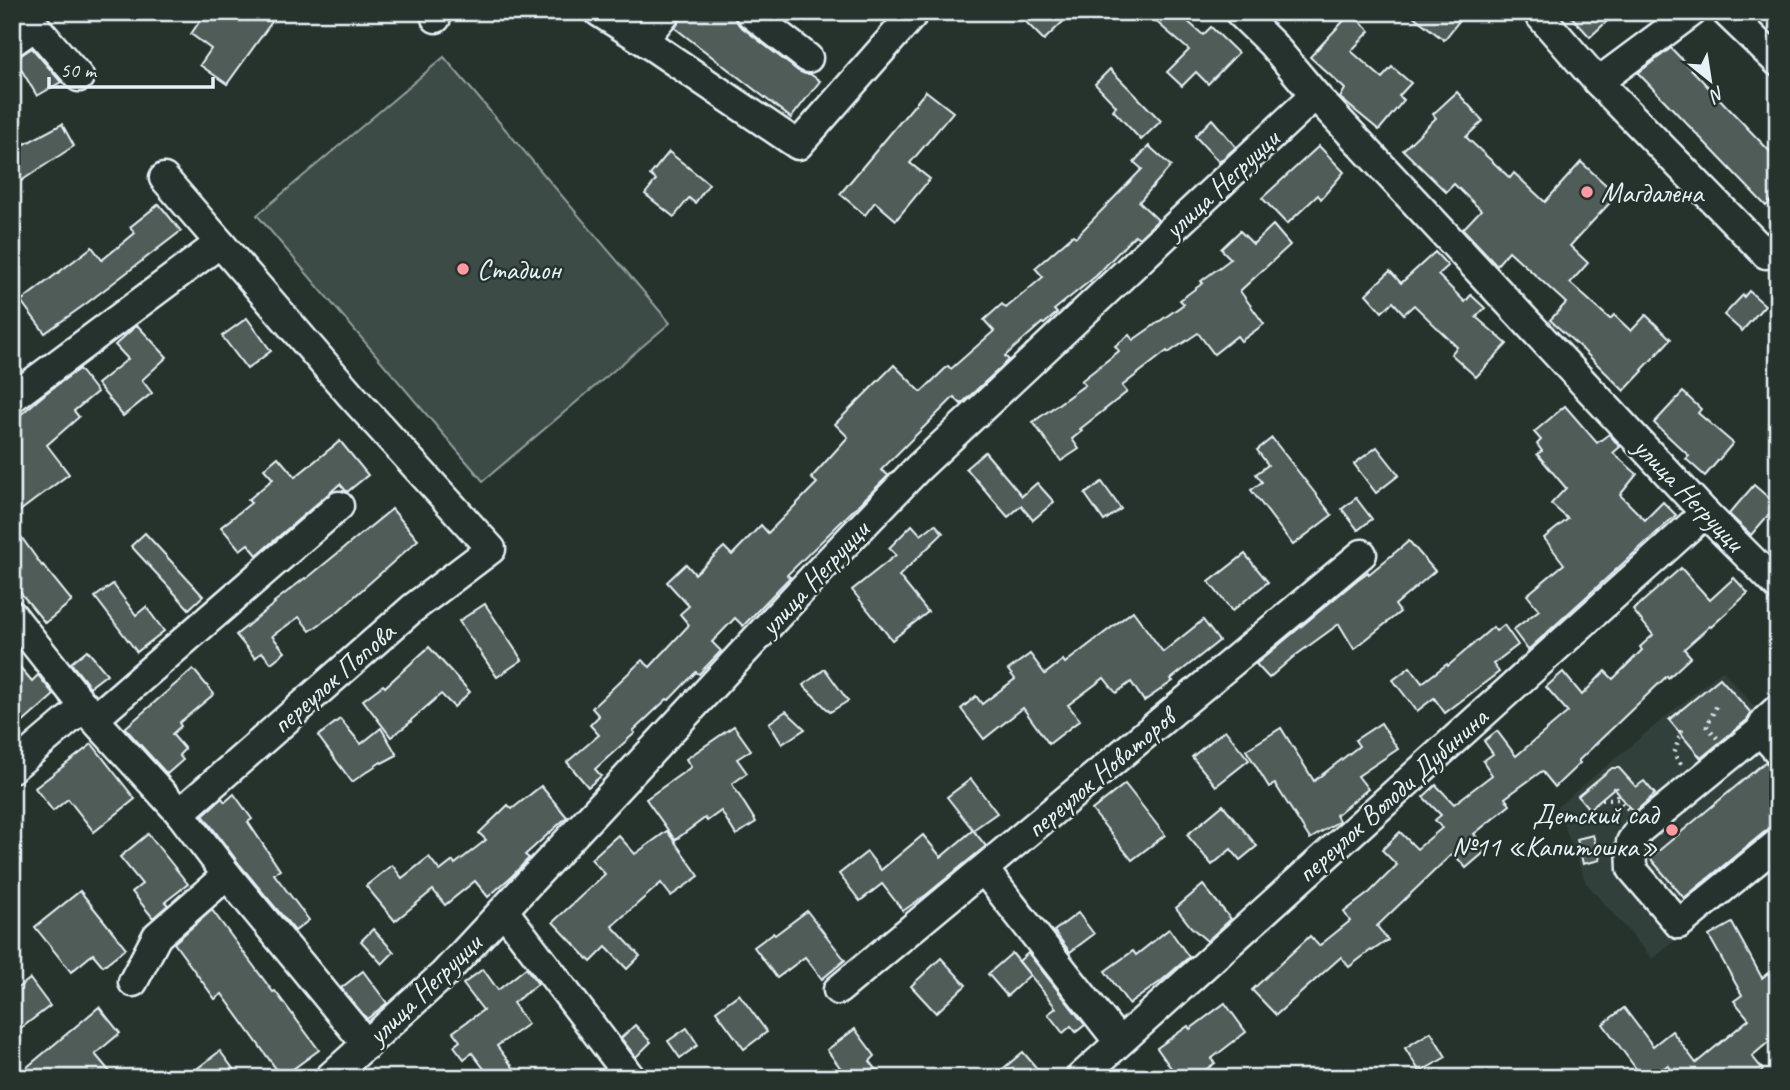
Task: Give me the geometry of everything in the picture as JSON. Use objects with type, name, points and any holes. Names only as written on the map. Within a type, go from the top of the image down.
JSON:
[{"type":"street","points":[[599,12],[798,145],[915,12]]},
{"type":"street","points":[[643,40],[666,12]]},
{"type":"street","points":[[750,12],[808,58]]},
{"type":"street","name":"улица Негруцци","points":[[1239,12],[1272,44],[1315,95],[1705,513],[1778,586]]},
{"type":"street","points":[[1537,12],[1598,82],[1766,254],[1778,243]]},
{"type":"street","points":[[1598,82],[1692,12]]},
{"type":"street","points":[[1726,12],[1778,62]]},
{"type":"street","points":[[12,43],[35,26],[79,77]]},
{"type":"street","name":"улица Негруцци","points":[[329,1078],[443,975],[918,468],[1315,95]]},
{"type":"street","points":[[12,398],[220,243],[164,177]]},
{"type":"street","name":"переулок Попова","points":[[180,813],[413,608],[491,549],[351,395],[220,243]]},
{"type":"street","points":[[12,768],[90,713],[339,506]]},
{"type":"street","name":"переулок Володи Дубинина","points":[[1080,1078],[1705,513]]},
{"type":"street","name":"переулок Новаторов","points":[[838,990],[1362,554]]},
{"type":"street","points":[[12,615],[90,713],[180,813],[227,875],[367,1045]]},
{"type":"street","points":[[1778,709],[1766,720],[1769,741],[1718,742],[1695,785],[1639,831],[1631,842],[1632,869],[1679,924],[1778,843]]},
{"type":"street","points":[[984,870],[1119,1042]]},
{"type":"street","points":[[133,982],[157,936],[227,875]]},
{"type":"street","points":[[503,911],[631,1078]]},
{"type":"path","points":[[1130,17],[1136,12]]},
{"type":"path","points":[[1718,703],[1707,726],[1718,742]]},
{"type":"path","points":[[1683,726],[1674,754],[1695,785]]},
{"type":"path","points":[[1616,787],[1618,799]]},
{"type":"shaded area","name":"Стадион","points":[[444,57],[670,323],[483,481],[257,215]]},
{"type":"shaded area","name":"Детский сад №11 «Капитошка»","points":[[1722,670],[1778,733],[1778,853],[1653,959],[1586,883],[1557,807]]},
{"type":"building","points":[[206,12],[279,12],[227,84],[200,65],[211,49],[191,34]]},
{"type":"building","points":[[686,12],[732,12],[739,25],[798,71],[810,74],[820,81],[791,118],[675,28]]},
{"type":"building","points":[[1016,12],[1073,12],[1044,40]]},
{"type":"building","points":[[1145,12],[1177,12],[1203,35],[1211,27],[1238,53],[1208,84],[1196,72],[1182,86],[1167,72],[1189,50]]},
{"type":"building","points":[[1408,12],[1466,12],[1444,40]]},
{"type":"building","points":[[1567,12],[1617,12],[1590,37]]},
{"type":"building","points":[[1351,13],[1370,31],[1351,51],[1382,78],[1392,67],[1411,83],[1399,96],[1404,100],[1379,130],[1340,98],[1345,89],[1310,57]]},
{"type":"building","points":[[32,48],[61,82],[37,96],[15,59]]},
{"type":"building","points":[[1671,48],[1778,160],[1778,194],[1766,206],[1638,73]]},
{"type":"building","points":[[1110,69],[1161,121],[1141,140],[1113,110],[1116,106],[1095,84]]},
{"type":"building","points":[[926,91],[953,112],[910,163],[930,179],[896,220],[875,202],[865,215],[840,194]]},
{"type":"building","points":[[1457,92],[1483,121],[1466,137],[1510,178],[1514,173],[1545,202],[1581,162],[1617,195],[1570,246],[1588,263],[1570,283],[1610,319],[1614,315],[1631,331],[1646,315],[1671,339],[1624,391],[1550,320],[1566,303],[1509,251],[1497,265],[1463,229],[1481,210],[1454,184],[1446,192],[1403,150],[1436,118],[1433,114]]},
{"type":"building","points":[[1212,119],[1236,147],[1219,162],[1195,136]]},
{"type":"building","points":[[12,124],[25,144],[62,124],[74,146],[12,187]]},
{"type":"building","points":[[1149,146],[1171,166],[1139,202],[1158,220],[1139,238],[1135,235],[1096,276],[1054,310],[1057,313],[1005,356],[1009,360],[961,404],[954,397],[881,470],[887,477],[787,575],[790,577],[743,626],[735,618],[712,642],[721,651],[595,769],[601,776],[588,787],[567,762],[599,735],[590,725],[599,716],[592,708],[642,660],[650,667],[689,625],[680,614],[689,606],[667,582],[686,564],[695,574],[724,547],[732,555],[761,525],[768,533],[817,483],[811,478],[848,437],[835,424],[894,365],[921,392],[948,366],[951,369],[994,331],[984,320],[1002,304],[1006,308],[1043,277],[1035,268],[1073,235],[1076,237],[1142,169],[1134,162]]},
{"type":"building","points":[[1319,146],[1344,172],[1321,199],[1318,195],[1287,224],[1262,198]]},
{"type":"building","points":[[669,152],[709,184],[695,203],[689,198],[674,217],[645,194],[656,180],[650,175]]},
{"type":"building","points":[[159,204],[181,231],[45,333],[21,301],[92,247],[102,260],[135,233],[130,227]]},
{"type":"building","points":[[1273,225],[1290,245],[1240,291],[1264,324],[1241,341],[1237,336],[1214,354],[1198,333],[1168,353],[1167,351],[1122,386],[1127,392],[1080,429],[1082,431],[1072,439],[1079,449],[1061,461],[1033,422],[1085,385],[1081,381],[1119,351],[1115,346],[1129,335],[1133,340],[1184,304],[1180,300],[1231,259],[1221,249],[1240,231],[1253,244]]},
{"type":"building","points":[[1435,252],[1448,266],[1438,275],[1465,302],[1471,295],[1485,308],[1476,317],[1507,344],[1476,377],[1451,354],[1457,347],[1414,305],[1404,314],[1393,302],[1382,312],[1366,294],[1390,271],[1401,283]]},
{"type":"building","points":[[1749,291],[1765,305],[1742,331],[1724,315]]},
{"type":"building","points":[[247,318],[271,351],[247,369],[222,336]]},
{"type":"building","points":[[137,325],[167,357],[142,380],[152,393],[123,416],[97,384],[128,359],[115,345]]},
{"type":"building","points":[[79,369],[97,392],[74,411],[79,417],[47,445],[69,474],[12,517],[12,422]]},
{"type":"building","points":[[1683,392],[1701,409],[1698,413],[1733,443],[1705,476],[1686,459],[1689,456],[1654,423]]},
{"type":"building","points":[[1565,406],[1597,443],[1609,434],[1620,447],[1613,453],[1637,474],[1620,495],[1645,520],[1663,502],[1676,515],[1528,650],[1513,630],[1539,610],[1527,595],[1564,564],[1544,538],[1568,519],[1551,504],[1566,488],[1537,454],[1542,451],[1537,444],[1541,440],[1534,432]]},
{"type":"building","points":[[1272,438],[1332,515],[1293,545],[1251,490],[1262,482],[1256,474],[1268,465],[1257,450]]},
{"type":"building","points":[[340,441],[368,475],[347,492],[340,484],[257,555],[248,544],[240,550],[221,527],[251,503],[248,500],[273,479],[264,469],[278,457],[295,477]]},
{"type":"building","points":[[1377,447],[1399,475],[1376,493],[1354,464]]},
{"type":"building","points":[[985,452],[1022,496],[1037,483],[1054,502],[1033,520],[1021,506],[1008,517],[966,468]]},
{"type":"building","points":[[1102,482],[1121,509],[1104,521],[1085,494]]},
{"type":"building","points":[[1754,485],[1777,505],[1751,535],[1729,514]]},
{"type":"building","points":[[1356,498],[1372,519],[1358,530],[1342,509]]},
{"type":"building","points":[[392,509],[418,540],[337,612],[310,631],[299,617],[272,636],[285,652],[271,663],[262,652],[255,658],[236,635]]},
{"type":"building","points":[[12,524],[42,566],[72,601],[45,623],[16,587],[19,584],[12,574]]},
{"type":"building","points":[[935,524],[943,533],[899,576],[928,612],[892,640],[852,590],[896,555],[889,548],[912,525],[921,535]]},
{"type":"building","points":[[145,533],[203,596],[189,609],[131,546]]},
{"type":"building","points":[[1409,541],[1435,571],[1395,605],[1400,612],[1354,649],[1339,624],[1269,678],[1256,664],[1357,580],[1368,572],[1369,574]]},
{"type":"building","points":[[1245,554],[1268,582],[1232,611],[1209,582]]},
{"type":"building","points":[[1681,568],[1710,600],[1734,578],[1748,593],[1684,649],[1691,657],[1668,678],[1667,676],[1578,761],[1580,763],[1555,787],[1542,771],[1505,798],[1510,805],[1474,834],[1487,850],[1466,868],[1453,853],[1377,926],[1388,940],[1349,967],[1341,957],[1276,1015],[1252,990],[1310,936],[1319,946],[1350,921],[1344,912],[1370,892],[1397,865],[1382,850],[1400,832],[1417,849],[1442,828],[1435,820],[1441,815],[1423,797],[1436,785],[1454,804],[1492,775],[1483,761],[1493,754],[1484,741],[1497,731],[1516,756],[1568,712],[1546,687],[1563,672],[1582,695],[1605,671],[1613,679],[1653,635],[1633,610]]},
{"type":"building","points":[[113,584],[136,615],[146,607],[164,631],[137,652],[95,597]]},
{"type":"building","points":[[485,604],[522,660],[497,677],[459,621]]},
{"type":"building","points":[[1133,611],[1163,652],[1203,620],[1219,641],[1171,679],[1173,681],[1144,701],[1131,682],[1116,693],[1104,678],[1068,705],[1080,720],[1049,744],[1023,708],[984,739],[961,709],[976,696],[982,704],[1015,679],[1008,670],[1030,654],[1045,674],[1063,660],[1065,663]]},
{"type":"building","points":[[1504,625],[1518,645],[1493,664],[1499,672],[1445,713],[1434,698],[1417,711],[1393,680],[1410,667],[1422,683],[1447,664],[1448,666],[1493,627],[1496,631]]},
{"type":"building","points":[[429,647],[470,692],[454,707],[441,694],[391,737],[363,700],[383,685],[385,687]]},
{"type":"building","points":[[87,650],[107,674],[90,687],[71,663]]},
{"type":"building","points":[[12,658],[32,681],[38,675],[54,695],[12,732]]},
{"type":"building","points":[[193,669],[214,694],[179,723],[181,726],[172,734],[185,749],[179,755],[183,760],[167,774],[125,728]]},
{"type":"building","points":[[825,669],[848,701],[830,712],[803,685]]},
{"type":"building","points":[[1720,678],[1751,713],[1747,720],[1701,758],[1669,720]]},
{"type":"building","points":[[786,711],[805,729],[782,744],[769,723]]},
{"type":"building","points":[[340,719],[361,744],[381,728],[397,755],[381,762],[352,782],[318,736]]},
{"type":"building","points":[[1381,723],[1398,749],[1358,776],[1368,789],[1336,815],[1339,821],[1310,839],[1275,784],[1269,787],[1246,750],[1281,728],[1314,781],[1359,746],[1355,740]]},
{"type":"building","points":[[734,726],[751,750],[737,759],[747,773],[732,784],[756,822],[736,835],[721,811],[707,821],[705,818],[675,840],[646,799],[691,767],[686,759]]},
{"type":"building","points":[[1225,730],[1249,760],[1216,786],[1192,757]]},
{"type":"building","points":[[92,744],[135,799],[94,832],[68,799],[53,811],[35,788]]},
{"type":"building","points":[[1765,762],[1778,771],[1778,827],[1767,830],[1684,898],[1650,858]]},
{"type":"building","points":[[1612,768],[1619,768],[1636,787],[1644,781],[1655,794],[1634,813],[1614,788],[1589,809],[1578,796]]},
{"type":"building","points":[[971,779],[997,813],[973,830],[947,797]]},
{"type":"building","points":[[1125,784],[1165,835],[1132,860],[1092,810]]},
{"type":"building","points":[[541,786],[567,817],[525,855],[529,858],[488,897],[475,881],[445,905],[433,890],[395,921],[366,886],[392,865],[402,878],[429,857],[440,871],[453,861],[455,864],[486,840],[479,833],[508,805],[512,809]]},
{"type":"building","points":[[234,794],[252,819],[248,822],[280,870],[274,874],[309,920],[295,931],[203,815],[222,798],[225,802]]},
{"type":"building","points":[[1223,805],[1257,846],[1240,860],[1231,849],[1212,865],[1187,835]]},
{"type":"building","points":[[973,830],[986,846],[903,911],[882,884],[860,901],[839,874],[867,852],[881,870],[923,835],[941,857]]},
{"type":"building","points":[[667,831],[699,876],[671,896],[661,883],[612,926],[640,956],[627,969],[606,947],[591,962],[553,922],[605,874],[591,859],[618,835],[635,854]]},
{"type":"building","points":[[148,834],[188,884],[165,902],[168,905],[153,918],[132,892],[142,884],[120,857]]},
{"type":"building","points":[[1593,835],[1600,860],[1583,864],[1577,839]]},
{"type":"building","points":[[1203,885],[1231,919],[1207,941],[1176,908]]},
{"type":"building","points":[[80,891],[126,948],[103,966],[93,954],[71,972],[35,927]]},
{"type":"building","points":[[212,910],[319,1050],[282,1077],[222,994],[215,999],[174,943]]},
{"type":"building","points":[[807,911],[845,960],[822,979],[805,957],[777,978],[754,947]]},
{"type":"building","points":[[1078,913],[1094,934],[1070,952],[1054,931]]},
{"type":"building","points":[[1732,923],[1762,978],[1768,973],[1778,985],[1778,1034],[1752,1056],[1763,1070],[1754,1078],[1678,1078],[1668,1065],[1651,1078],[1643,1078],[1603,1024],[1624,1008],[1653,1046],[1672,1031],[1696,1063],[1749,1019],[1734,1001],[1742,995],[1709,936]]},
{"type":"building","points":[[373,929],[394,952],[382,964],[361,941]]},
{"type":"building","points":[[1169,929],[1189,957],[1129,1004],[1105,971],[1133,951],[1136,955]]},
{"type":"building","points":[[1012,953],[1030,975],[1007,996],[988,974]]},
{"type":"building","points":[[1028,953],[1085,1025],[1076,1032],[1071,1026],[1063,1033],[1048,1014],[1056,1008],[1019,961]]},
{"type":"building","points":[[941,958],[966,985],[936,1013],[911,986]]},
{"type":"building","points":[[526,968],[538,984],[513,1003],[528,1024],[497,1046],[521,1078],[491,1078],[472,1053],[464,1059],[454,1046],[460,1041],[453,1032],[483,1010],[463,984],[483,969],[498,990]]},
{"type":"building","points":[[363,971],[387,1003],[367,1019],[341,988]]},
{"type":"building","points":[[30,979],[50,1006],[12,1035],[12,992]]},
{"type":"building","points":[[739,994],[767,1032],[744,1049],[716,1011]]},
{"type":"building","points":[[1225,1003],[1246,1032],[1211,1059],[1215,1063],[1194,1078],[1178,1078],[1157,1048],[1188,1026],[1190,1029]]},
{"type":"building","points":[[99,1007],[120,1033],[95,1054],[115,1078],[14,1078]]},
{"type":"building","points":[[635,1025],[651,1042],[636,1057],[621,1038]]},
{"type":"building","points":[[687,1028],[698,1045],[680,1058],[668,1041]]},
{"type":"building","points":[[855,1029],[875,1056],[870,1061],[883,1078],[848,1078],[827,1050]]},
{"type":"building","points":[[1431,1032],[1446,1057],[1420,1072],[1405,1048]]},
{"type":"building","points":[[220,1051],[240,1078],[185,1078]]},
{"type":"building","points":[[1023,1052],[1045,1078],[992,1078]]},
{"type":"place","name":"Магдалена","points":[[1587,192]]},
{"type":"place","name":"Стадион","points":[[463,269]]},
{"type":"place","name":"Детский сад №11 «Капитошка»","points":[[1672,830]]}]
